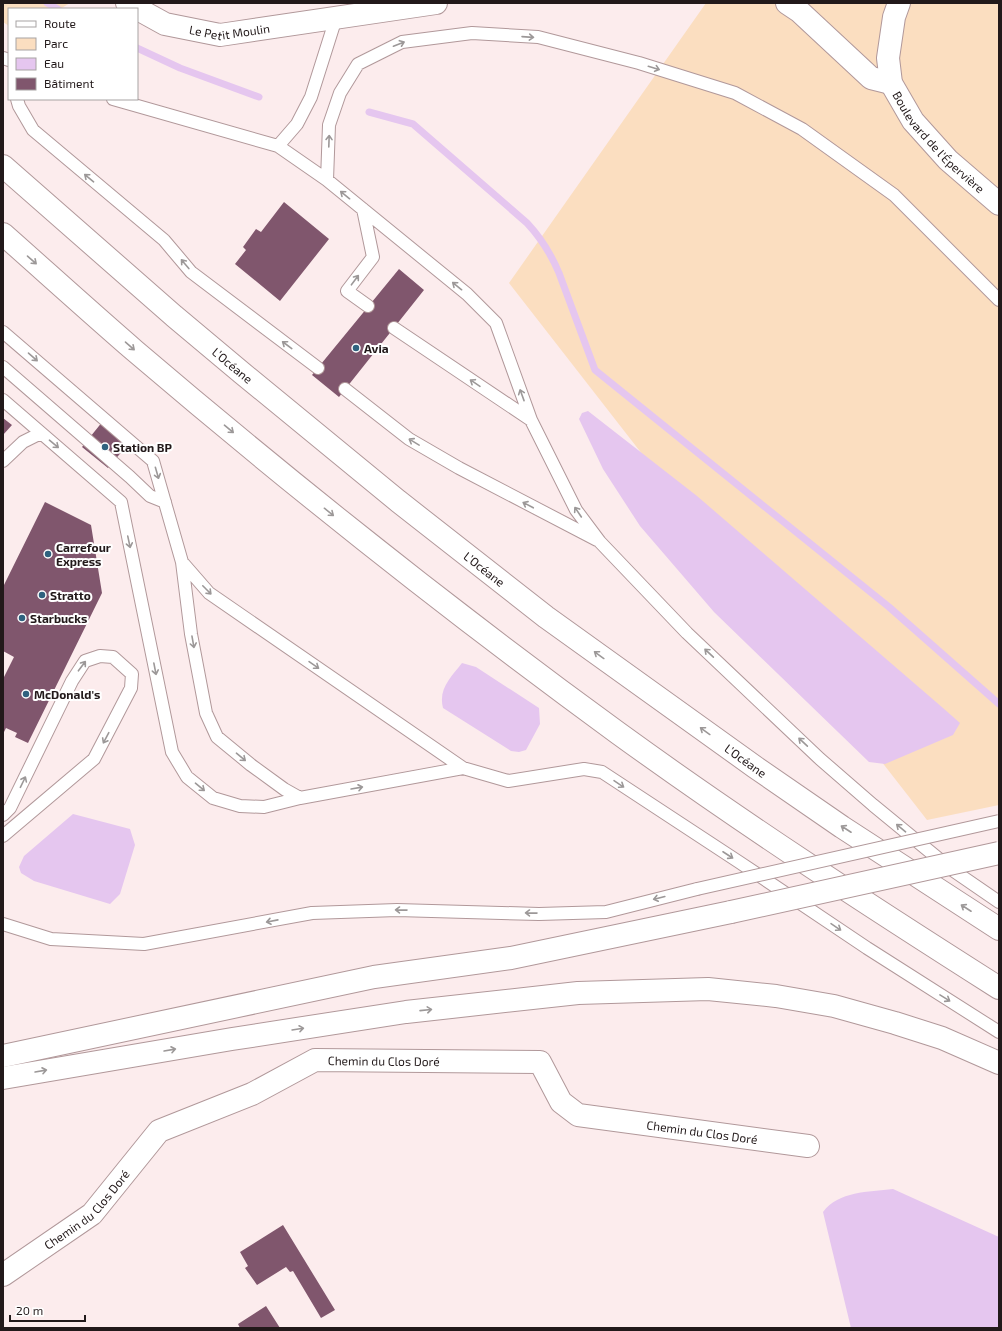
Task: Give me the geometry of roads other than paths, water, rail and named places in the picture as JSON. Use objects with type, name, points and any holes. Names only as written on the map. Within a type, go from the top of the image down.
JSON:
[{"type":"main road","name":"Le Petit Moulin","points":[[127,3],[136,8]]},
{"type":"main road","name":"Le Petit Moulin","points":[[138,9],[165,24],[220,35],[436,3]]},
{"type":"main road","points":[[787,3],[799,11],[871,78],[891,83]]},
{"type":"main road","name":"Boulevard de l'Épervière","points":[[899,3],[894,17],[888,58],[891,83],[913,121],[948,160],[999,204]]},
{"type":"main road","name":"L’Océane","points":[[3,166],[230,364],[398,501],[546,617],[762,772],[842,827],[999,929]]},
{"type":"main road","points":[[3,234],[135,351],[328,512],[499,645],[618,733],[741,820],[999,988]]},
{"type":"main road","points":[[3,1056],[374,977],[512,958],[999,853]]},
{"type":"main road","points":[[3,1078],[232,1039],[406,1012],[578,993],[708,989],[776,996],[834,1006],[942,1038],[999,1063]]},
{"type":"main road","name":"Chemin du Clos Doré","points":[[3,1275],[92,1214],[159,1131],[252,1094],[314,1060],[540,1062],[561,1102],[578,1115],[808,1146]]},
{"type":"lane","points":[[278,146],[298,124],[311,97],[336,18]]},
{"type":"lane","points":[[327,180],[329,126],[340,93],[358,64],[402,42],[472,33],[538,37],[640,63],[735,93],[802,129],[894,195],[999,300]]},
{"type":"lane","points":[[17,100],[19,106],[33,130],[164,240],[191,272],[318,368]]},
{"type":"lane","points":[[117,100],[278,146],[327,180],[466,294],[496,323],[531,420],[576,510],[600,542],[687,633],[820,759],[951,869],[999,902]]},
{"type":"lane","points":[[363,209],[373,257],[347,291],[368,306]]},
{"type":"lane","points":[[394,328],[531,420]]},
{"type":"lane","points":[[3,332],[153,461],[182,562],[191,634],[206,713],[217,737],[251,765],[284,789],[300,798]]},
{"type":"lane","points":[[3,367],[150,496],[165,502]]},
{"type":"lane","points":[[344,389],[409,439],[459,468],[600,542]]},
{"type":"lane","points":[[3,400],[121,502],[172,752],[187,776],[213,798],[240,806],[264,807],[300,798],[463,768]]},
{"type":"lane","points":[[3,462],[23,442],[41,433]]},
{"type":"lane","points":[[182,562],[209,593],[463,768],[508,781],[584,769],[602,772],[867,948],[999,1032]]},
{"type":"lane","points":[[3,836],[94,759],[132,688],[132,674],[113,657],[100,656],[85,661],[72,681],[5,811]]},
{"type":"lane","points":[[3,924],[51,939],[144,944],[312,913],[397,910],[539,914],[606,912],[697,889],[999,821]]},
{"type":"water","points":[[588,411],[697,496],[960,723],[953,735],[885,764],[869,762],[714,612],[640,526],[603,469],[579,419],[582,413]]},
{"type":"water","points":[[462,663],[476,667],[539,708],[540,724],[526,750],[519,752],[511,751],[443,708],[442,695],[446,684]]},
{"type":"water","points":[[73,814],[130,829],[135,845],[120,894],[110,904],[34,881],[21,873],[19,867],[24,856]]},
{"type":"water","points":[[893,1189],[999,1237],[999,1328],[851,1328],[823,1212],[837,1200],[846,1196],[864,1192]]},
{"type":"waterway","points":[[47,3],[56,8]]},
{"type":"waterway","points":[[138,48],[180,68],[259,97]]},
{"type":"waterway","points":[[369,112],[413,124],[527,223],[537,234],[559,273],[595,370],[889,607],[999,704]]},
{"type":"place","name":"Avia","points":[[356,348]]},
{"type":"place","name":"Station BP","points":[[105,447]]},
{"type":"place","name":"Carrefour Express","points":[[48,554]]},
{"type":"place","name":"Stratto","points":[[42,595]]},
{"type":"place","name":"Starbucks","points":[[22,618]]},
{"type":"place","name":"McDonald's","points":[[26,694]]}]
